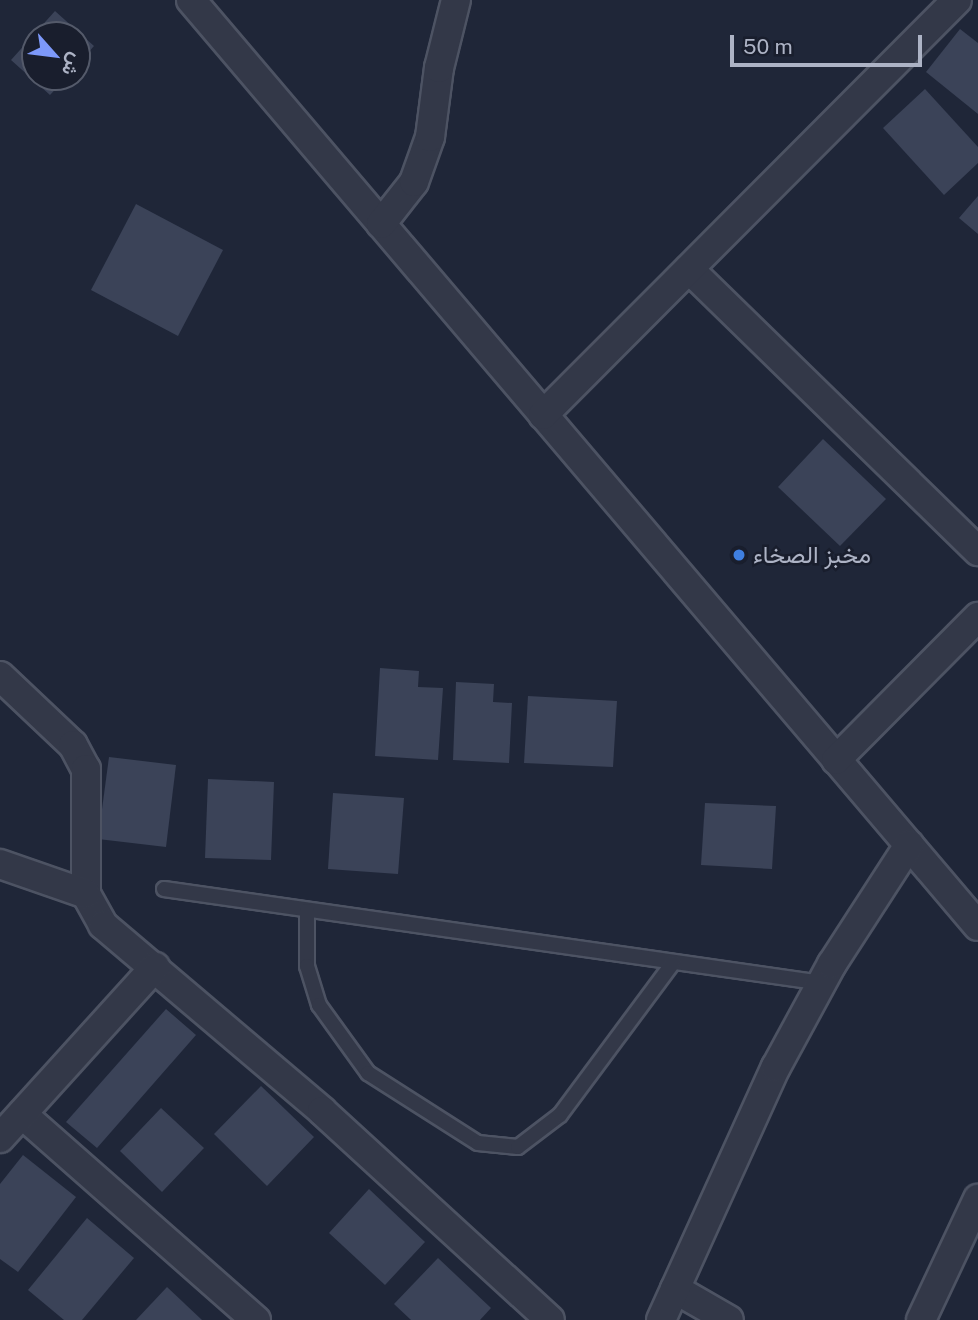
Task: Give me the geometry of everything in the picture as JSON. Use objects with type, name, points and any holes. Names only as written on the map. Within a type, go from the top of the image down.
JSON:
[{"type":"street","points":[[191,0],[978,926]]},
{"type":"street","points":[[381,224],[414,182],[430,136],[439,68],[456,0]]},
{"type":"street","points":[[543,415],[957,0]]},
{"type":"street","points":[[689,269],[978,551]]},
{"type":"street","points":[[836,760],[978,617]]},
{"type":"street","points":[[0,676],[73,745],[86,769],[86,894],[103,925],[322,1111],[550,1320]]},
{"type":"street","points":[[661,1320],[776,1068],[823,982],[909,845]]},
{"type":"street","points":[[0,864],[86,894]]},
{"type":"street","points":[[0,1138],[155,967]]},
{"type":"street","points":[[22,1114],[256,1320]]},
{"type":"street","points":[[921,1320],[978,1199]]},
{"type":"street","points":[[675,1289],[729,1320]]},
{"type":"lane","points":[[164,889],[673,963],[823,982]]},
{"type":"lane","points":[[307,911],[307,966],[319,1005],[368,1073],[478,1143],[517,1147],[560,1115],[673,963]]},
{"type":"building","points":[[55,11],[66,21],[46,21]]},
{"type":"building","points":[[960,29],[978,43],[978,114],[926,72]]},
{"type":"building","points":[[21,49],[21,69],[11,60]]},
{"type":"building","points":[[925,89],[978,147],[978,163],[944,195],[883,128]]},
{"type":"building","points":[[978,196],[978,234],[959,218]]},
{"type":"building","points":[[136,204],[223,250],[178,336],[91,290]]},
{"type":"building","points":[[823,439],[886,499],[840,546],[778,487]]},
{"type":"building","points":[[380,668],[419,671],[418,687],[443,688],[438,760],[375,756]]},
{"type":"building","points":[[456,682],[494,684],[493,702],[512,703],[509,763],[453,760]]},
{"type":"building","points":[[528,696],[617,701],[613,767],[524,763]]},
{"type":"building","points":[[109,757],[176,765],[166,847],[98,839]]},
{"type":"building","points":[[208,779],[274,782],[271,860],[205,858]]},
{"type":"building","points":[[333,793],[404,798],[398,874],[328,869]]},
{"type":"building","points":[[705,803],[776,806],[772,869],[701,865]]},
{"type":"building","points":[[166,1009],[196,1035],[97,1148],[66,1122]]},
{"type":"building","points":[[261,1086],[314,1137],[267,1186],[214,1134]]},
{"type":"building","points":[[161,1108],[204,1148],[162,1192],[120,1151]]},
{"type":"building","points":[[23,1155],[76,1197],[18,1272],[0,1259],[0,1184]]},
{"type":"building","points":[[369,1189],[425,1242],[385,1285],[329,1233]]},
{"type":"building","points":[[87,1218],[134,1258],[82,1320],[64,1320],[28,1290]]},
{"type":"building","points":[[438,1258],[491,1308],[480,1320],[411,1320],[394,1304]]},
{"type":"building","points":[[167,1287],[202,1320],[136,1320]]},
{"type":"place","name":"مخبز الصخاء","points":[[739,555]]}]
